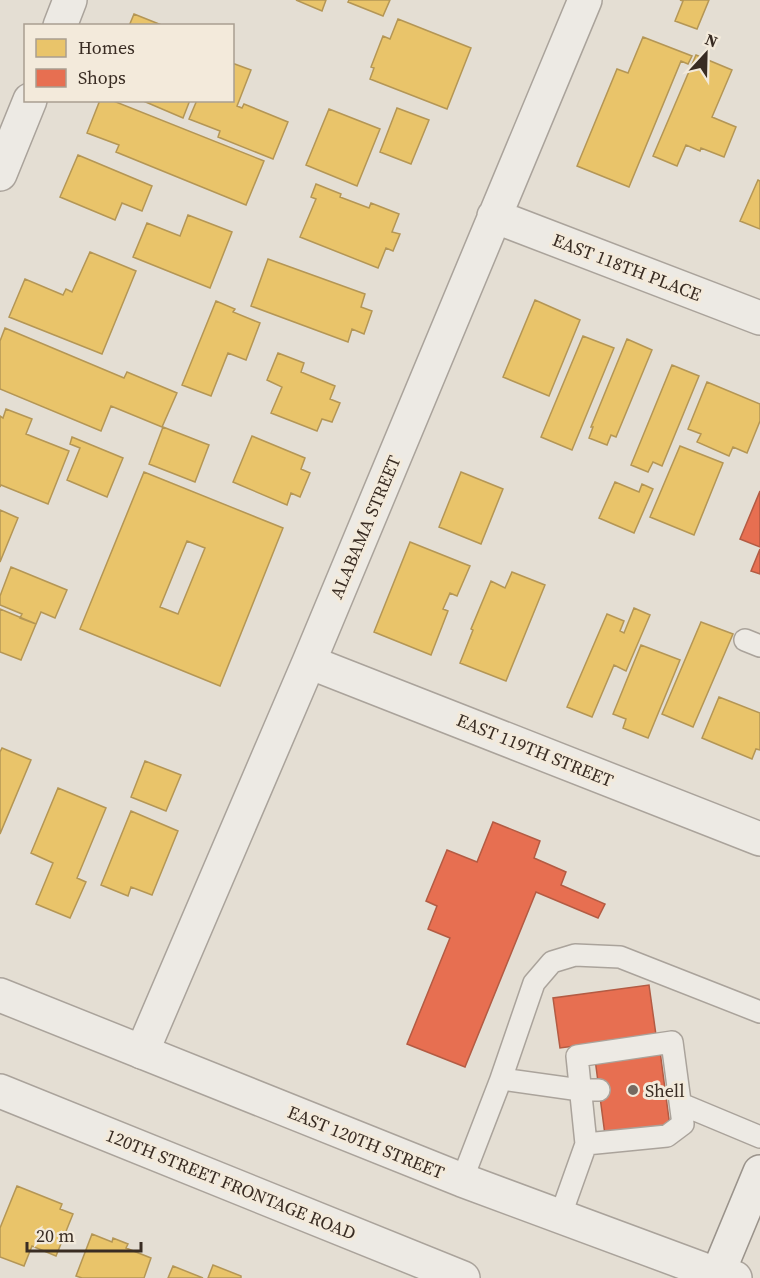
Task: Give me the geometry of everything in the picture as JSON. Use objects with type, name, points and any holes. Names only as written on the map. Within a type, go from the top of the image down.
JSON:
[{"type":"street","points":[[61,24],[70,0]]},
{"type":"street","name":"ALABAMA STREET","points":[[142,1052],[309,662],[585,0]]},
{"type":"street","points":[[0,174],[29,102]]},
{"type":"street","name":"EAST 118TH PLACE","points":[[494,216],[760,318]]},
{"type":"street","name":"EAST 119TH STREET","points":[[309,662],[760,840]]},
{"type":"street","name":"EAST 120TH STREET","points":[[0,995],[462,1180],[723,1277]]},
{"type":"street","name":"120TH STREET FRONTAGE ROAD","points":[[0,1090],[463,1278]]},
{"type":"street","points":[[723,1277],[760,1172]]},
{"type":"lane","points":[[462,1180],[501,1079],[534,983],[552,962],[575,955],[620,957],[760,1012]]},
{"type":"lane","points":[[560,1217],[586,1144],[590,1090],[577,1056],[672,1042],[674,1091],[683,1124],[667,1136],[586,1144]]},
{"type":"lane","points":[[501,1079],[590,1090]]},
{"type":"lane","points":[[674,1091],[760,1137]]},
{"type":"building: Homes","points":[[296,0],[326,0],[322,11]]},
{"type":"building: Homes","points":[[349,0],[390,0],[383,16],[348,2]]},
{"type":"building: Homes","points":[[680,0],[709,0],[697,29],[675,21],[683,1]]},
{"type":"building: Homes","points":[[134,14],[159,24],[130,24]]},
{"type":"building: Homes","points":[[398,19],[471,48],[447,109],[370,79],[374,68],[371,67],[383,36],[390,39]]},
{"type":"building: Homes","points":[[643,37],[692,56],[688,64],[681,61],[629,187],[577,166],[617,69],[628,73]]},
{"type":"building: Homes","points":[[696,55],[732,70],[712,117],[736,127],[724,157],[686,145],[677,166],[653,156]]},
{"type":"building: Homes","points":[[234,64],[251,70],[237,106],[242,108],[244,104],[288,122],[273,159],[218,137],[220,131],[189,119],[196,102],[234,102]]},
{"type":"building: Homes","points":[[99,102],[116,102],[264,161],[246,205],[116,152],[119,145],[87,133]]},
{"type":"building: Homes","points":[[146,102],[189,102],[183,118]]},
{"type":"building: Homes","points":[[397,108],[429,120],[411,164],[380,152]]},
{"type":"building: Homes","points":[[329,109],[380,129],[357,186],[306,165]]},
{"type":"building: Homes","points":[[78,155],[152,186],[142,211],[122,203],[115,220],[60,197]]},
{"type":"building: Homes","points":[[758,180],[760,181],[760,229],[740,221]]},
{"type":"building: Homes","points":[[316,184],[341,194],[340,197],[369,208],[371,203],[399,214],[392,232],[400,234],[393,251],[386,248],[378,268],[300,237],[316,199],[311,197]]},
{"type":"building: Homes","points":[[188,215],[232,232],[210,288],[133,257],[147,223],[180,236]]},
{"type":"building: Homes","points":[[90,252],[136,271],[102,354],[9,317],[25,279],[63,295],[66,289],[72,292]]},
{"type":"building: Homes","points":[[268,259],[365,294],[361,307],[372,311],[364,334],[352,329],[348,342],[251,306]]},
{"type":"building: Homes","points":[[535,300],[580,320],[549,396],[503,377]]},
{"type":"building: Homes","points":[[216,301],[235,309],[233,312],[260,323],[246,360],[228,353],[211,396],[182,385]]},
{"type":"building: Homes","points":[[5,328],[124,378],[127,372],[177,393],[162,427],[111,406],[101,431],[0,389],[0,341]]},
{"type":"building: Homes","points":[[583,336],[614,348],[572,450],[541,437]]},
{"type":"building: Homes","points":[[627,339],[652,350],[616,437],[611,435],[607,445],[589,438],[593,427],[591,427]]},
{"type":"building: Homes","points":[[278,353],[304,363],[301,372],[335,386],[330,399],[340,403],[332,422],[322,419],[317,431],[271,413],[282,387],[267,380]]},
{"type":"building: Homes","points":[[672,365],[699,376],[662,466],[653,462],[648,472],[631,465]]},
{"type":"building: Homes","points":[[707,382],[760,404],[760,421],[747,453],[733,447],[729,456],[697,442],[701,434],[688,429]]},
{"type":"building: Homes","points":[[6,409],[32,419],[26,434],[69,451],[48,504],[1,485],[0,487],[0,416],[3,418]]},
{"type":"building: Homes","points":[[163,427],[209,445],[195,482],[149,464]]},
{"type":"building: Homes","points":[[252,436],[305,458],[301,469],[310,473],[300,497],[291,493],[287,505],[233,482]]},
{"type":"building: Homes","points":[[72,437],[123,458],[107,497],[67,480],[80,448],[70,444]]},
{"type":"building: Homes","points":[[680,446],[723,463],[694,535],[650,517]]},
{"type":"building: Homes","points":[[144,472],[283,528],[220,686],[80,629]],"holes":[[[187,541],[205,548],[178,614],[160,607]]]},
{"type":"building: Homes","points":[[461,472],[503,489],[481,544],[439,527]]},
{"type":"building: Homes","points":[[615,482],[639,492],[642,484],[653,489],[634,533],[599,518]]},
{"type":"building: Homes","points":[[0,510],[18,518],[0,562]]},
{"type":"building: Homes","points":[[410,542],[470,566],[457,596],[450,593],[443,609],[448,611],[431,655],[374,632]]},
{"type":"building: Homes","points":[[11,567],[67,590],[55,618],[41,612],[36,624],[20,618],[22,614],[0,605],[0,596]]},
{"type":"building: Homes","points":[[512,572],[545,585],[506,681],[460,663],[491,581],[505,588]]},
{"type":"building: Homes","points":[[634,608],[650,615],[626,671],[614,665],[592,717],[567,707],[607,614],[624,621],[620,631],[624,633]]},
{"type":"building: Homes","points":[[0,609],[36,624],[21,660],[0,652]]},
{"type":"building: Homes","points":[[701,622],[733,634],[693,727],[662,714]]},
{"type":"building: Homes","points":[[641,645],[680,660],[648,738],[623,728],[626,719],[613,714]]},
{"type":"building: Homes","points":[[719,697],[760,713],[760,750],[756,749],[752,759],[702,738]]},
{"type":"building: Homes","points":[[2,748],[31,760],[0,834],[0,752]]},
{"type":"building: Homes","points":[[145,761],[181,775],[166,811],[131,797]]},
{"type":"building: Homes","points":[[58,788],[106,808],[77,878],[86,882],[70,918],[36,904],[53,863],[31,853]]},
{"type":"building: Homes","points":[[131,811],[178,831],[152,895],[131,887],[128,896],[101,885]]},
{"type":"building: Homes","points":[[17,1186],[62,1204],[60,1209],[73,1214],[56,1256],[32,1246],[24,1266],[0,1257],[0,1228]]},
{"type":"building: Homes","points":[[92,1234],[112,1242],[113,1238],[128,1244],[126,1248],[151,1258],[144,1278],[82,1278],[76,1276]]},
{"type":"building: Homes","points":[[213,1265],[241,1276],[241,1278],[208,1278]]},
{"type":"building: Homes","points":[[173,1266],[203,1278],[168,1278]]},
{"type":"building: Shops","points":[[760,491],[760,547],[740,539]]},
{"type":"building: Shops","points":[[760,549],[760,574],[751,571]]},
{"type":"building: Shops","points":[[493,822],[540,841],[534,858],[566,872],[561,885],[605,904],[598,918],[536,892],[465,1067],[407,1044],[450,938],[428,929],[437,906],[426,901],[447,850],[477,862]]},
{"type":"building: Shops","points":[[649,985],[656,1035],[560,1048],[553,998]]},
{"type":"building: Shops","points":[[660,1051],[670,1127],[605,1135],[595,1059]]},
{"type":"place","name":"Shell","points":[[633,1090]]}]
